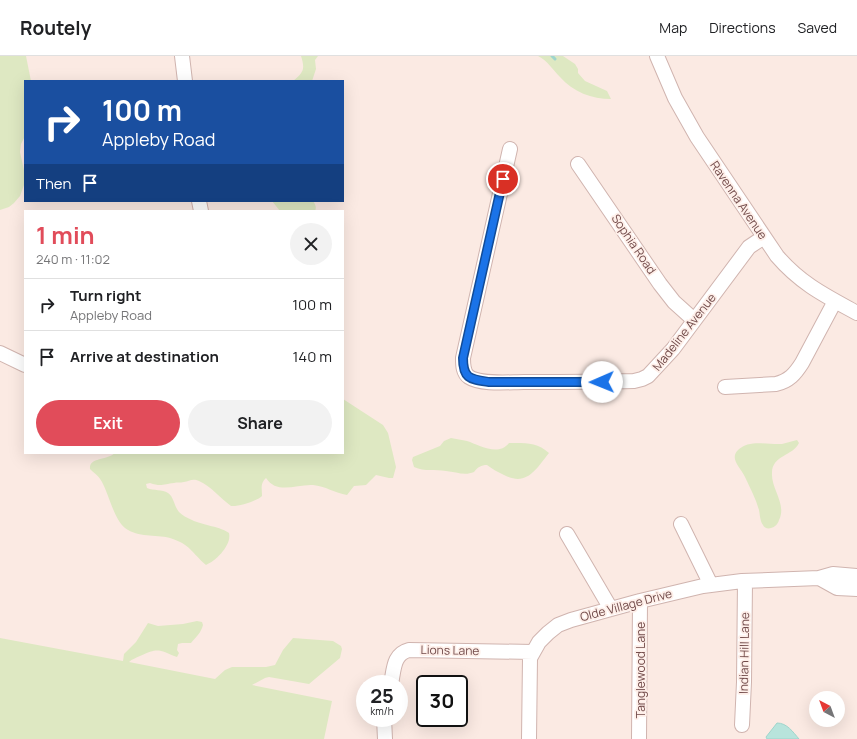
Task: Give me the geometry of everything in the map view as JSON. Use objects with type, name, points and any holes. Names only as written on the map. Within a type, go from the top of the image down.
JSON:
[{"type":"street","points":[[182,56],[185,80]]},
{"type":"street","name":"Ravenna Avenue","points":[[658,56],[675,98],[690,125],[778,256],[794,275],[816,290],[857,313]]},
{"type":"street","name":"Madeline Avenue","points":[[510,149],[463,358],[464,372],[469,377],[477,380],[489,382],[634,381],[642,379],[648,376],[673,349],[749,247],[764,237]]},
{"type":"street","name":"Sophia Road","points":[[578,164],[660,284],[674,302],[694,320]]},
{"type":"street","points":[[725,387],[776,384],[784,382],[790,378],[796,373],[802,363],[835,301]]},
{"type":"street","points":[[0,353],[24,365]]},
{"type":"street","points":[[681,524],[711,585]]},
{"type":"street","points":[[567,534],[611,609]]},
{"type":"street","name":"Olde Village Drive","points":[[529,739],[530,658],[539,642],[558,625],[570,620],[640,601],[711,585],[745,581],[819,578],[833,574],[857,576]]},
{"type":"street","points":[[819,578],[837,588],[857,589]]},
{"type":"street","name":"Indian Hill Lane","points":[[742,725],[745,581]]},
{"type":"street","name":"Tanglewood Lane","points":[[640,601],[640,739]]},
{"type":"street","name":"Lions Lane","points":[[393,675],[398,655],[402,651],[533,652]]},
{"type":"street","points":[[384,727],[385,739]]},
{"type":"green space","points":[[0,56],[26,56],[31,80],[24,80],[24,138],[21,144],[20,152],[24,170],[24,185],[20,196],[14,203],[9,207],[0,210]]},
{"type":"green space","points":[[301,56],[318,56],[315,60],[316,69],[312,80],[294,80],[303,70]]},
{"type":"green space","points":[[538,56],[563,56],[575,64],[578,69],[578,73],[585,81],[607,91],[611,99],[597,98],[577,91],[565,82],[547,63]]},
{"type":"green space","points":[[273,202],[314,202],[316,206],[316,210],[279,210]]},
{"type":"green space","points":[[344,400],[383,425],[388,433],[396,467],[393,478],[376,475],[366,485],[354,486],[347,495],[313,485],[288,488],[276,486],[266,478],[262,484],[262,496],[260,498],[243,505],[234,506],[231,506],[208,486],[197,480],[162,485],[150,483],[146,484],[147,488],[168,493],[172,497],[179,512],[185,516],[196,522],[222,529],[229,533],[226,547],[214,560],[206,565],[190,549],[177,540],[136,533],[125,528],[121,524],[105,487],[98,476],[90,469],[90,465],[95,461],[111,455],[344,454]]},
{"type":"green space","points":[[451,438],[467,441],[494,450],[505,447],[509,443],[530,444],[540,447],[549,453],[535,470],[525,478],[519,479],[504,475],[487,465],[481,466],[474,472],[467,474],[414,467],[412,460],[413,457],[440,446],[444,441]]},
{"type":"green space","points":[[797,440],[799,443],[796,447],[779,459],[773,467],[772,479],[780,502],[781,514],[779,521],[774,527],[766,528],[761,522],[759,510],[753,494],[735,460],[736,453],[742,447],[748,445],[759,443],[782,444]]},
{"type":"green space","points":[[197,621],[202,622],[203,625],[201,630],[191,643],[178,644],[177,650],[179,653],[177,657],[159,650],[146,653],[129,662],[215,679],[225,670],[232,667],[266,667],[275,665],[283,650],[293,638],[333,641],[341,646],[342,649],[340,658],[309,684],[269,677],[252,685],[332,701],[324,739],[0,739],[0,638],[123,661],[124,654],[136,642],[148,623],[158,626]]},
{"type":"water","points":[[777,723],[787,726],[799,739],[767,739],[766,737]]},
{"type":"waterway","points":[[552,56],[555,59]]},
{"type":"route","points":[[503,179],[463,358],[464,372],[469,377],[489,382],[602,382]]}]
